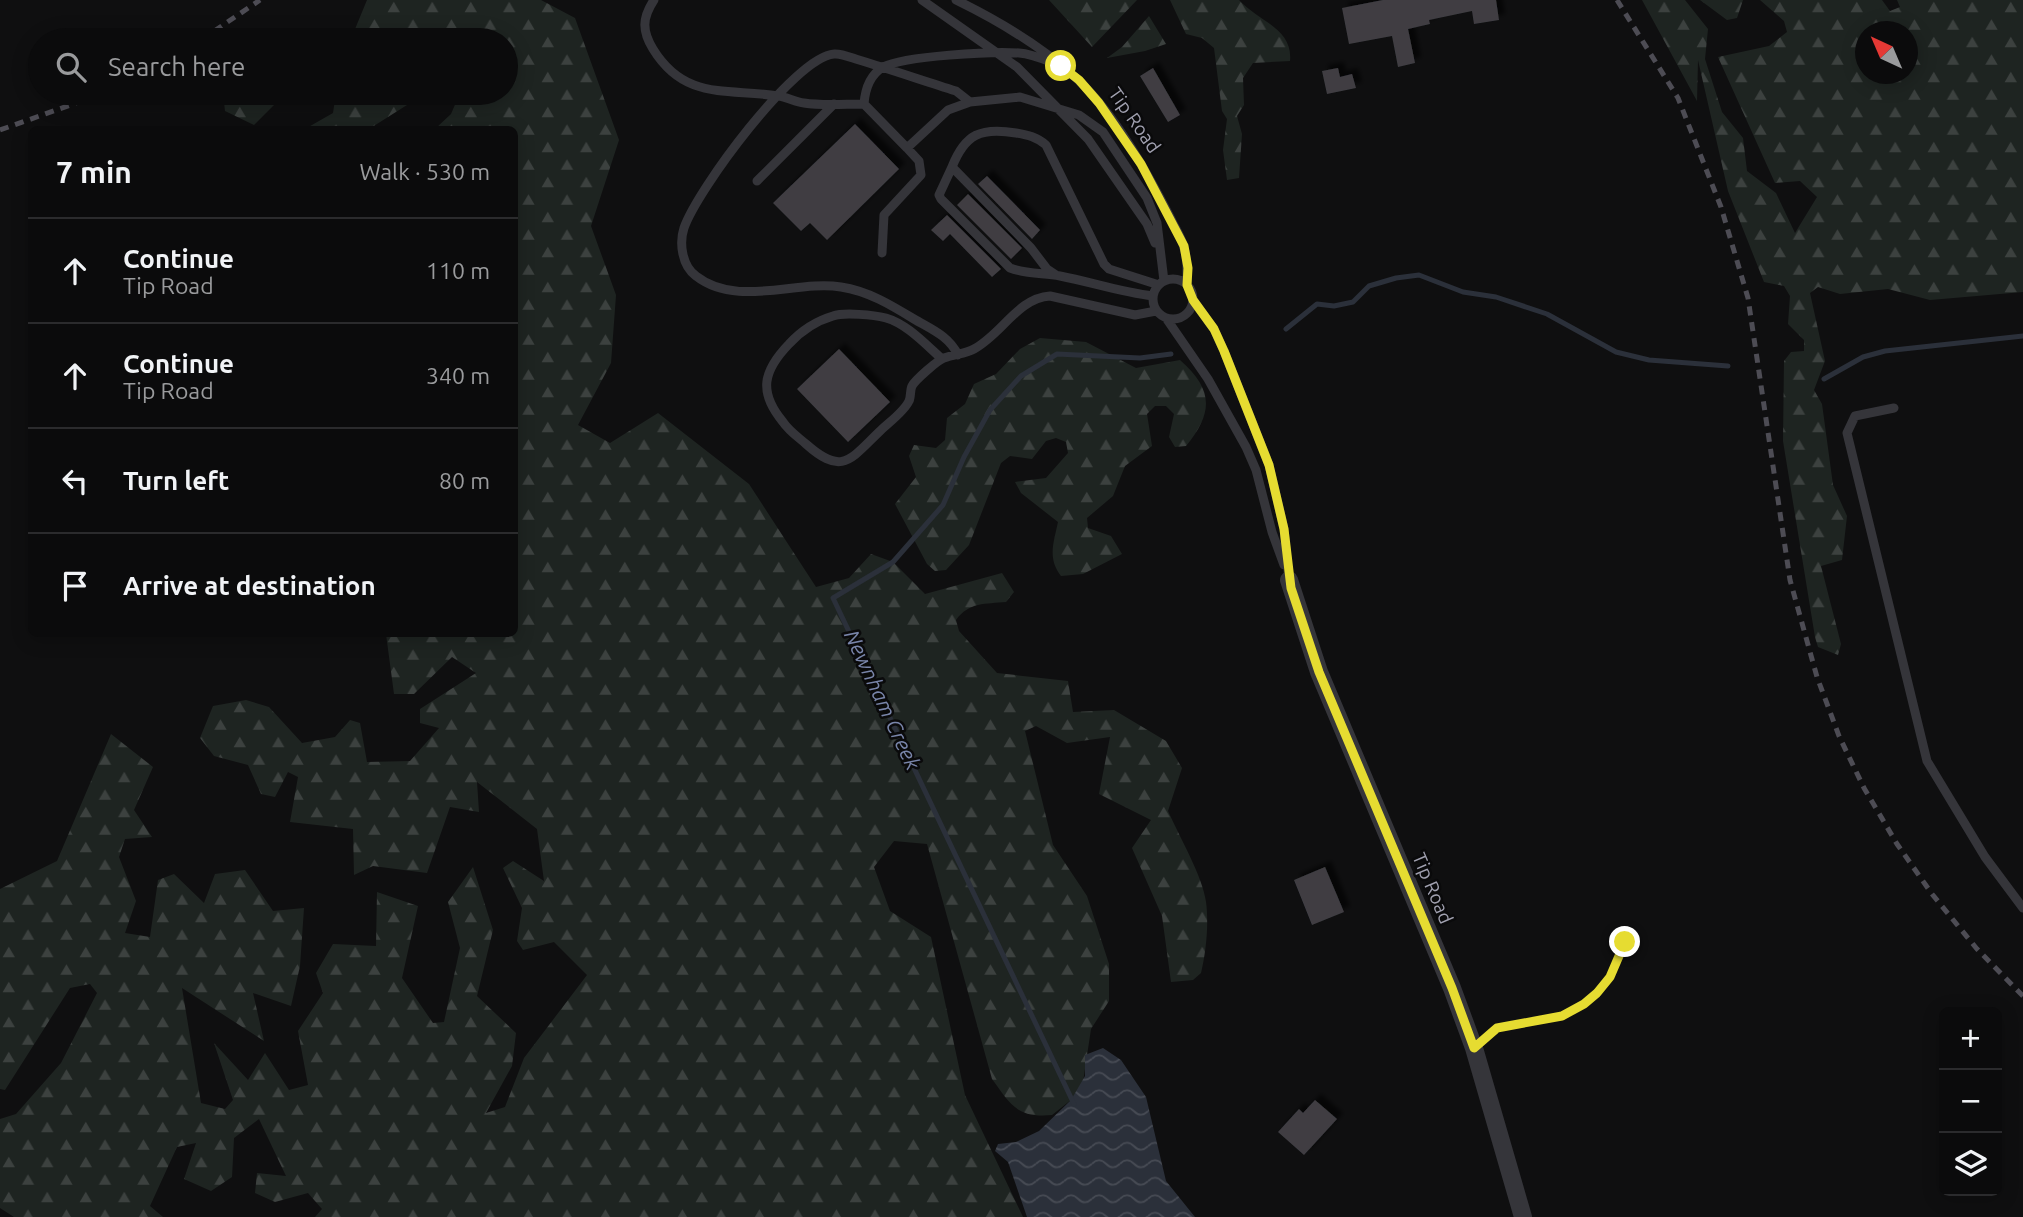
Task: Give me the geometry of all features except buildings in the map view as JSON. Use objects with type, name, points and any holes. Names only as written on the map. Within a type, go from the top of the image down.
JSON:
[{"type":"street","name":"Tip Road","points":[[1289,580],[1319,672],[1452,988],[1474,1048],[1523,1217]]},
{"type":"lane","points":[[654,0],[646,12],[644,25],[649,42],[662,63],[681,79],[711,91],[779,96],[803,103],[864,104],[919,161],[921,175],[884,215],[882,253]]},
{"type":"lane","points":[[922,0],[1017,66],[1088,139],[1147,224],[1159,251]]},
{"type":"lane","name":"Tip Road","points":[[956,0],[999,21],[1029,40],[1079,80],[1099,103],[1141,164],[1184,246],[1188,268],[1187,285]]},
{"type":"lane","points":[[864,104],[866,86],[883,67],[919,58],[999,52],[1037,56],[1061,66]]},
{"type":"lane","points":[[958,355],[951,342],[887,303],[859,291],[840,286],[755,292],[709,284],[694,275],[685,262],[681,247],[684,228],[698,202],[747,128],[811,63],[835,53],[956,91],[970,102]]},
{"type":"lane","points":[[907,148],[948,110],[970,102],[1020,97],[1079,115],[1103,132],[1147,198],[1157,223],[1161,283],[1153,296],[1156,310],[1166,318],[1184,316],[1189,312],[1193,300],[1187,285],[1176,280],[1161,283],[1109,269],[1104,264],[1046,145],[1040,139],[994,130],[970,138],[961,147],[939,195],[1010,268],[1153,296]]},
{"type":"lane","points":[[757,181],[834,104]]},
{"type":"lane","points":[[952,167],[1031,248],[1047,269],[1056,275]]},
{"type":"lane","points":[[941,358],[903,327],[888,319],[834,315],[800,332],[777,356],[769,367],[767,396],[774,412],[786,426],[817,454],[827,461],[847,460],[859,452],[909,403],[912,385],[941,358],[971,351],[984,344],[1029,301],[1051,296],[1135,315],[1156,310]]},
{"type":"lane","name":"Tip Road","points":[[1193,300],[1214,329],[1269,465],[1284,529],[1289,580]]},
{"type":"lane","name":"Tip Road","points":[[1166,318],[1208,379],[1251,459],[1289,580]]},
{"type":"lane","points":[[1894,408],[1855,416],[1847,433],[1927,761],[1985,857],[2023,908]]},
{"type":"path","points":[[1474,1048],[1497,1028],[1555,1018],[1584,1004],[1610,977],[1625,942]]},
{"type":"green space","points":[[367,0],[541,0],[575,18],[619,140],[591,226],[616,295],[611,363],[578,425],[610,443],[658,413],[749,484],[816,587],[849,578],[871,554],[893,562],[925,594],[1002,573],[1014,592],[1006,602],[972,607],[956,620],[959,631],[997,673],[1068,681],[1073,712],[1114,710],[1166,741],[1182,768],[1168,811],[1204,892],[1207,929],[1201,973],[1193,980],[1171,982],[1162,916],[1132,848],[1151,820],[1099,794],[1110,737],[1067,743],[1036,726],[1025,731],[1053,845],[1087,896],[1109,964],[1109,1001],[1091,1029],[1083,1082],[1071,1100],[1052,1115],[1031,1114],[1016,1108],[992,1079],[927,844],[894,841],[874,867],[890,911],[931,937],[965,1095],[1023,1217],[315,1217],[322,1209],[308,1193],[275,1202],[255,1193],[257,1173],[286,1176],[259,1119],[234,1138],[232,1177],[211,1191],[184,1179],[196,1143],[177,1147],[150,1206],[163,1217],[14,1217],[0,1208],[0,1119],[16,1114],[61,1063],[97,993],[90,984],[70,988],[5,1090],[0,1089],[0,889],[57,861],[111,734],[153,767],[134,810],[152,837],[125,839],[119,857],[136,901],[125,933],[150,937],[158,880],[174,874],[204,903],[215,874],[245,870],[273,911],[304,908],[300,966],[291,1006],[253,993],[264,1041],[182,988],[201,1103],[225,1109],[233,1100],[214,1043],[248,1080],[265,1053],[289,1090],[308,1085],[298,1031],[323,993],[316,973],[333,944],[376,946],[377,892],[418,906],[402,978],[433,1023],[444,1022],[460,948],[448,902],[473,867],[493,930],[477,996],[516,1033],[512,1066],[486,1113],[505,1107],[524,1058],[587,975],[554,942],[523,950],[517,941],[522,908],[503,868],[513,861],[544,881],[537,829],[477,782],[479,812],[450,807],[427,873],[373,866],[354,875],[353,829],[290,822],[298,777],[288,772],[275,797],[261,794],[248,765],[214,756],[200,738],[213,706],[246,700],[269,707],[302,743],[335,737],[350,720],[360,723],[367,762],[410,761],[439,728],[420,723],[420,709],[476,673],[452,657],[414,694],[394,694],[386,637],[518,637],[518,126],[438,126],[451,114],[455,105],[518,105],[518,28],[355,28]]},
{"type":"green space","points":[[1049,0],[1137,0],[1092,47]]},
{"type":"green space","points":[[1170,0],[1239,0],[1273,26],[1286,41],[1290,61],[1253,63],[1243,78],[1244,105],[1237,116],[1242,134],[1239,178],[1227,180],[1223,150],[1227,119],[1222,111],[1214,48],[1202,38],[1186,34]]},
{"type":"green space","points":[[1642,0],[1685,0],[1708,29],[1705,59],[1722,112],[1743,138],[1747,171],[1776,193],[1795,233],[1817,197],[1800,181],[1775,183],[1718,57],[1769,46],[1787,32],[1784,21],[1760,0],[1882,0],[1890,11],[1900,7],[1897,0],[2023,0],[2023,292],[1930,300],[1888,289],[1840,294],[1818,287],[1810,293],[1825,361],[1814,390],[1822,404],[1833,485],[1847,516],[1842,560],[1821,566],[1841,644],[1838,655],[1818,647],[1815,637],[1783,441],[1784,361],[1791,352],[1804,351],[1804,340],[1788,324],[1790,296],[1784,286],[1764,282],[1728,191],[1698,60],[1697,101]]},
{"type":"green space","points":[[1700,0],[1743,0],[1737,18],[1727,20]]},
{"type":"green space","points":[[1149,16],[1166,44],[1107,58],[1122,47]]},
{"type":"green space","points":[[224,105],[274,105],[254,125],[225,111]]},
{"type":"green space","points":[[334,105],[407,105],[374,126],[310,126],[333,113]]},
{"type":"green space","points":[[1040,338],[1086,342],[1136,368],[1180,360],[1199,381],[1204,391],[1206,401],[1202,422],[1186,446],[1175,447],[1169,437],[1174,414],[1166,406],[1155,406],[1147,414],[1152,446],[1125,466],[1113,496],[1087,518],[1088,528],[1111,536],[1122,554],[1083,574],[1061,576],[1057,569],[1053,550],[1058,522],[1021,493],[1015,482],[1046,478],[1068,453],[1066,442],[1056,438],[1046,441],[1032,459],[1010,456],[1001,463],[969,545],[946,570],[935,571],[927,564],[895,504],[916,477],[909,456],[914,445],[936,448],[945,440],[947,418],[965,404],[974,384],[996,374],[1020,349]]},
{"type":"water","points":[[1103,1048],[1121,1060],[1146,1097],[1166,1181],[1195,1217],[1027,1217],[1008,1162],[995,1151],[998,1144],[1016,1142],[1039,1131],[1071,1100],[1085,1076],[1085,1055]]},
{"type":"waterway","name":"Newnham Creek","points":[[1286,329],[1317,304],[1334,306],[1353,302],[1369,286],[1419,275],[1463,292],[1496,297],[1547,314],[1616,352],[1649,360],[1728,366]]},
{"type":"waterway","name":"Newnham Creek","points":[[1824,379],[1863,357],[1885,351],[2023,336]]},
{"type":"waterway","name":"Newnham Creek","points":[[1074,1104],[833,598],[893,562],[943,505],[964,457],[990,410],[1021,376],[1057,354],[1140,358],[1171,354]]},
{"type":"railway","points":[[219,28],[260,0]]},
{"type":"railway","points":[[1617,0],[1678,98],[1721,207],[1748,298],[1790,580],[1817,677],[1839,736],[1864,788],[1897,844],[1932,894],[1977,949],[2023,996]]},
{"type":"railway","points":[[0,130],[70,105]]},
{"type":"route","points":[[1061,66],[1079,80],[1099,103],[1141,164],[1184,246],[1188,268],[1187,285],[1193,300],[1214,329],[1234,372],[1269,465],[1284,529],[1289,580],[1319,672],[1452,988],[1474,1048],[1497,1028],[1562,1016],[1584,1004],[1610,977],[1625,942]]}]
